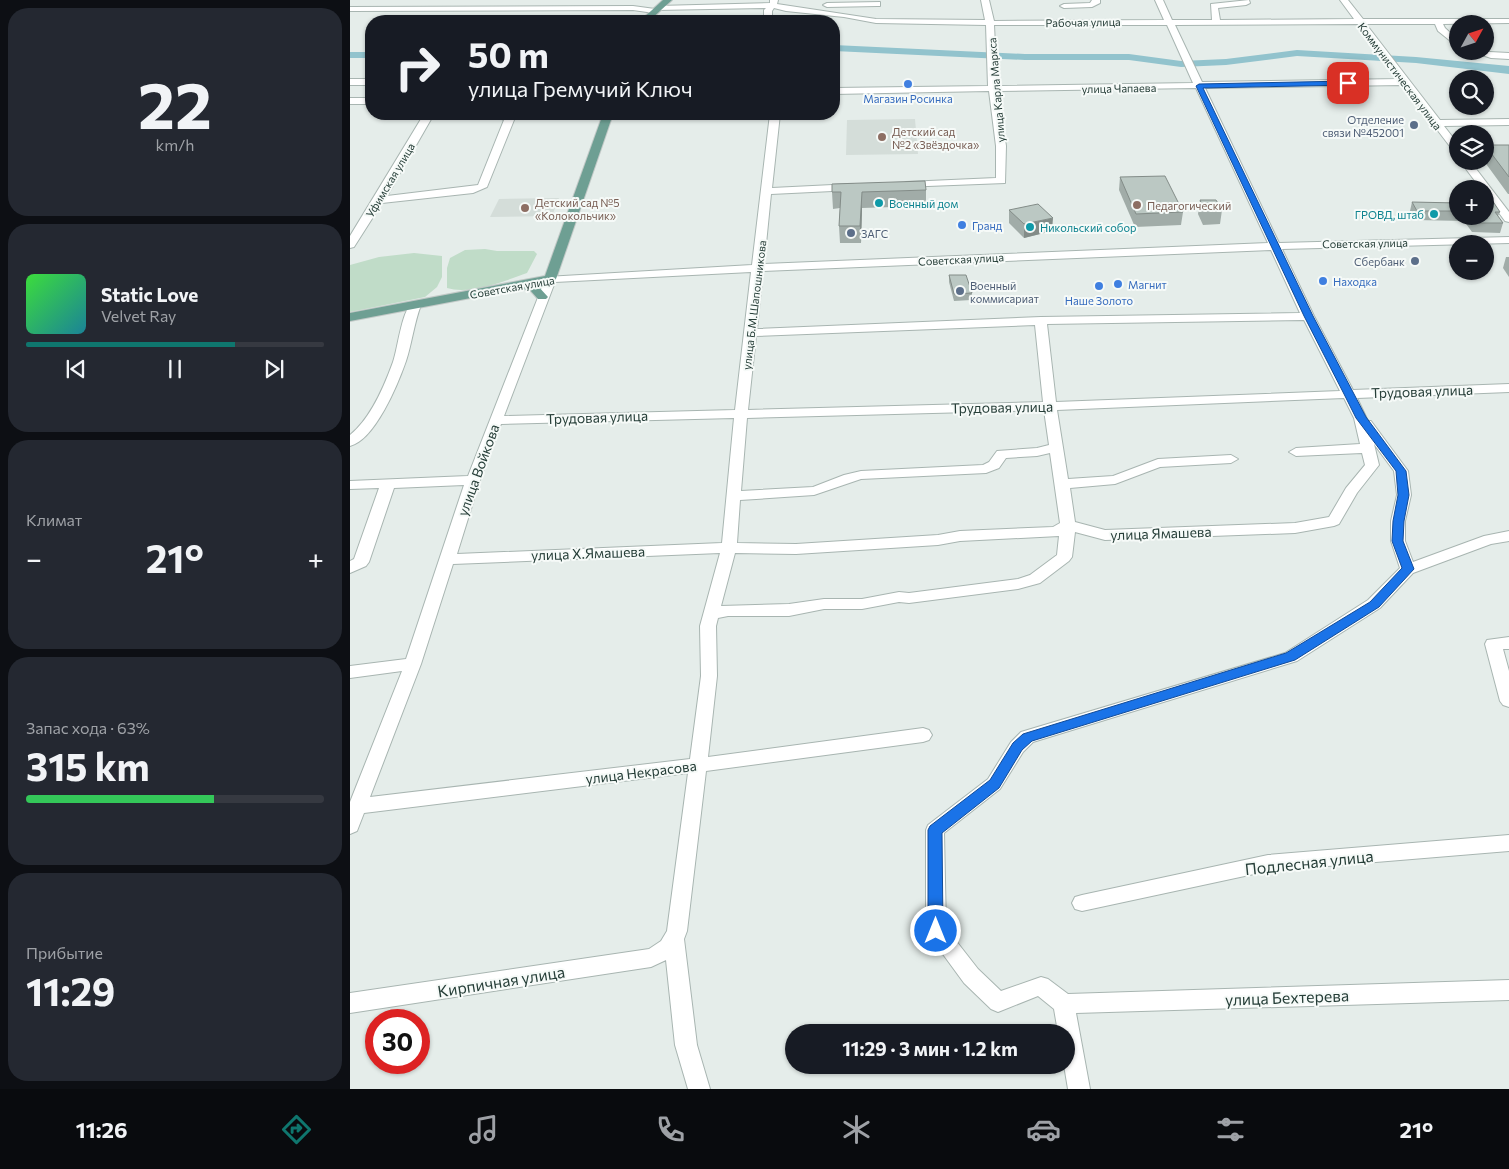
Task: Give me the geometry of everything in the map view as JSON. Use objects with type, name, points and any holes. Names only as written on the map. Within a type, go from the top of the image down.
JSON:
[{"type":"main road","points":[[651,15],[668,0]]},
{"type":"main road","name":"улица Войкова","points":[[550,279],[606,120]]},
{"type":"main road","points":[[510,286],[535,279],[555,261]]},
{"type":"main road","name":"Советская улица","points":[[350,317],[550,279]]},
{"type":"main road","points":[[510,286],[530,286],[537,289],[542,297]]},
{"type":"street","points":[[460,0],[460,4],[465,9]]},
{"type":"street","name":"улица Карла Маркса","points":[[894,186],[1002,181],[1001,146],[993,90],[990,23],[985,0]]},
{"type":"street","points":[[1068,22],[1063,3],[1092,5],[1096,3],[1096,0]]},
{"type":"street","name":"улица Ямашева","points":[[1068,525],[1105,535],[1295,528],[1334,520],[1351,491],[1372,466],[1362,418],[1308,316],[1159,0]]},
{"type":"street","points":[[1216,20],[1214,6],[1246,3],[1245,0]]},
{"type":"street","name":"Коммунистическая улица","points":[[1344,0],[1404,82],[1449,139]]},
{"type":"street","points":[[768,15],[768,10],[774,2],[878,2],[876,21]]},
{"type":"street","name":"Рабочая улица","points":[[350,9],[465,9],[484,12],[565,4],[656,10],[774,2],[786,9],[844,14],[876,21],[990,23],[1216,20],[1360,22],[1509,21]]},
{"type":"street","points":[[1438,21],[1441,30],[1449,38]]},
{"type":"street","points":[[1494,54],[1509,56]]},
{"type":"street","points":[[350,82],[365,82]]},
{"type":"street","name":"улица Чапаева","points":[[840,91],[1404,82]]},
{"type":"street","points":[[350,101],[365,100]]},
{"type":"street","name":"Уфимская улица","points":[[350,245],[379,200],[426,120]]},
{"type":"street","points":[[379,200],[472,190],[482,187],[509,120]]},
{"type":"street","name":"улица Б.М.Шапошникова","points":[[699,1089],[686,1045],[674,940],[677,930],[699,765],[709,676],[708,626],[729,548],[740,413],[751,333],[774,120]]},
{"type":"street","points":[[1436,122],[1509,122]]},
{"type":"street","points":[[1472,170],[1509,219]]},
{"type":"street","points":[[767,191],[864,187]]},
{"type":"street","name":"Советская улица","points":[[550,279],[758,267],[1275,245],[1509,240]]},
{"type":"street","name":"улица Войкова","points":[[350,826],[413,664],[473,480],[550,279]]},
{"type":"street","points":[[350,442],[367,428],[384,398],[400,361],[409,321],[415,305]]},
{"type":"street","points":[[751,333],[1041,321],[1308,316]]},
{"type":"street","points":[[710,614],[728,610],[789,610],[824,604],[862,604],[899,597],[910,598],[1026,583],[1035,579],[1064,557],[1068,525],[1050,406],[1041,321]]},
{"type":"street","name":"Трудовая улица","points":[[496,420],[1050,406],[1509,388]]},
{"type":"street","points":[[1362,418],[1401,471],[1404,495],[1398,521],[1398,541],[1408,569]]},
{"type":"street","points":[[734,496],[814,491],[826,488],[850,477],[861,475],[986,469],[994,465],[1002,454],[1037,452],[1056,447]]},
{"type":"street","points":[[1296,452],[1369,448]]},
{"type":"street","points":[[1062,484],[1115,480],[1158,463],[1231,459]]},
{"type":"street","points":[[350,485],[473,480]]},
{"type":"street","points":[[350,568],[361,562],[388,484]]},
{"type":"street","points":[[729,548],[796,549],[938,540],[960,536],[1056,532],[1068,525]]},
{"type":"street","points":[[1079,1089],[1064,1004],[1040,986],[998,1002],[971,976],[936,931],[935,830],[994,784],[1017,747],[1027,737],[1291,656],[1374,604],[1408,569],[1489,539],[1509,536]]},
{"type":"street","name":"улица Х.Ямашева","points":[[447,559],[729,548]]},
{"type":"street","points":[[1501,644],[1509,701]]},
{"type":"street","points":[[350,672],[413,664]]},
{"type":"street","name":"улица Некрасова","points":[[359,806],[699,765],[923,735]]},
{"type":"street","name":"Подлесная улица","points":[[1082,903],[1268,863],[1509,843]]},
{"type":"street","name":"Кирпичная улица","points":[[350,1003],[651,958],[668,948],[674,940]]},
{"type":"street","name":"улица Бехтерева","points":[[1064,1004],[1509,990]]},
{"type":"shaded area","name":"Детский сад №2 «Звёздочка»","points":[[915,119],[918,154],[846,155],[847,120]]},
{"type":"shaded area","name":"Детский сад №5 «Колокольчик»","points":[[559,198],[552,216],[490,217],[499,199]]},
{"type":"green space","points":[[485,249],[497,251],[534,251],[537,254],[527,273],[477,288],[456,290],[447,288],[447,268],[450,258],[465,250]]},
{"type":"green space","points":[[414,253],[442,256],[442,277],[437,287],[425,297],[350,312],[350,265],[379,257]]},
{"type":"building","points":[[1494,145],[1509,145],[1509,177],[1494,157]]},
{"type":"building","points":[[1165,176],[1183,212],[1136,214],[1120,177]]},
{"type":"building","points":[[925,181],[926,190],[862,192],[860,226],[839,226],[841,192],[832,192],[832,184]]},
{"type":"building","points":[[1200,200],[1216,200],[1222,210],[1205,211]]},
{"type":"building","points":[[1412,202],[1449,203],[1449,211],[1417,211]]},
{"type":"building","points":[[1494,203],[1500,212],[1495,212],[1503,223],[1494,223]]},
{"type":"building","points":[[1038,204],[1053,218],[1024,224],[1009,210]]},
{"type":"building","points":[[949,275],[966,275],[972,293],[954,294]]},
{"type":"waterway","points":[[840,48],[1025,57],[1129,57],[1181,64],[1226,62],[1297,53],[1416,60],[1509,70]]},
{"type":"waterway","points":[[350,55],[365,55]]},
{"type":"place","name":"Магазин Росинка","points":[[908,84]]},
{"type":"place","name":"Отделение связи №452001","points":[[1414,125]]},
{"type":"place","name":"Детский сад №2 «Звёздочка»","points":[[882,137]]},
{"type":"place","name":"Военный дом","points":[[879,203]]},
{"type":"place","name":"Педагогический","points":[[1137,205]]},
{"type":"place","name":"Детский сад №5 «Колокольчик»","points":[[525,208]]},
{"type":"place","name":"ГРОВД, штаб","points":[[1434,214]]},
{"type":"place","name":"Гранд","points":[[962,225]]},
{"type":"place","name":"Никольский собор","points":[[1030,227]]},
{"type":"place","name":"ЗАГС","points":[[851,233]]},
{"type":"place","name":"Сбербанк","points":[[1415,261]]},
{"type":"place","name":"Находка","points":[[1323,281]]},
{"type":"place","name":"Магнит","points":[[1118,284]]},
{"type":"place","name":"Наше Золото","points":[[1099,286]]},
{"type":"place","name":"Военный коммисариат","points":[[960,291]]},
{"type":"route","points":[[936,931],[935,830],[994,784],[1017,747],[1027,737],[1291,656],[1329,634],[1374,604],[1408,569],[1398,541],[1398,521],[1404,495],[1401,471],[1362,418],[1308,316],[1199,86],[1348,83]]}]
